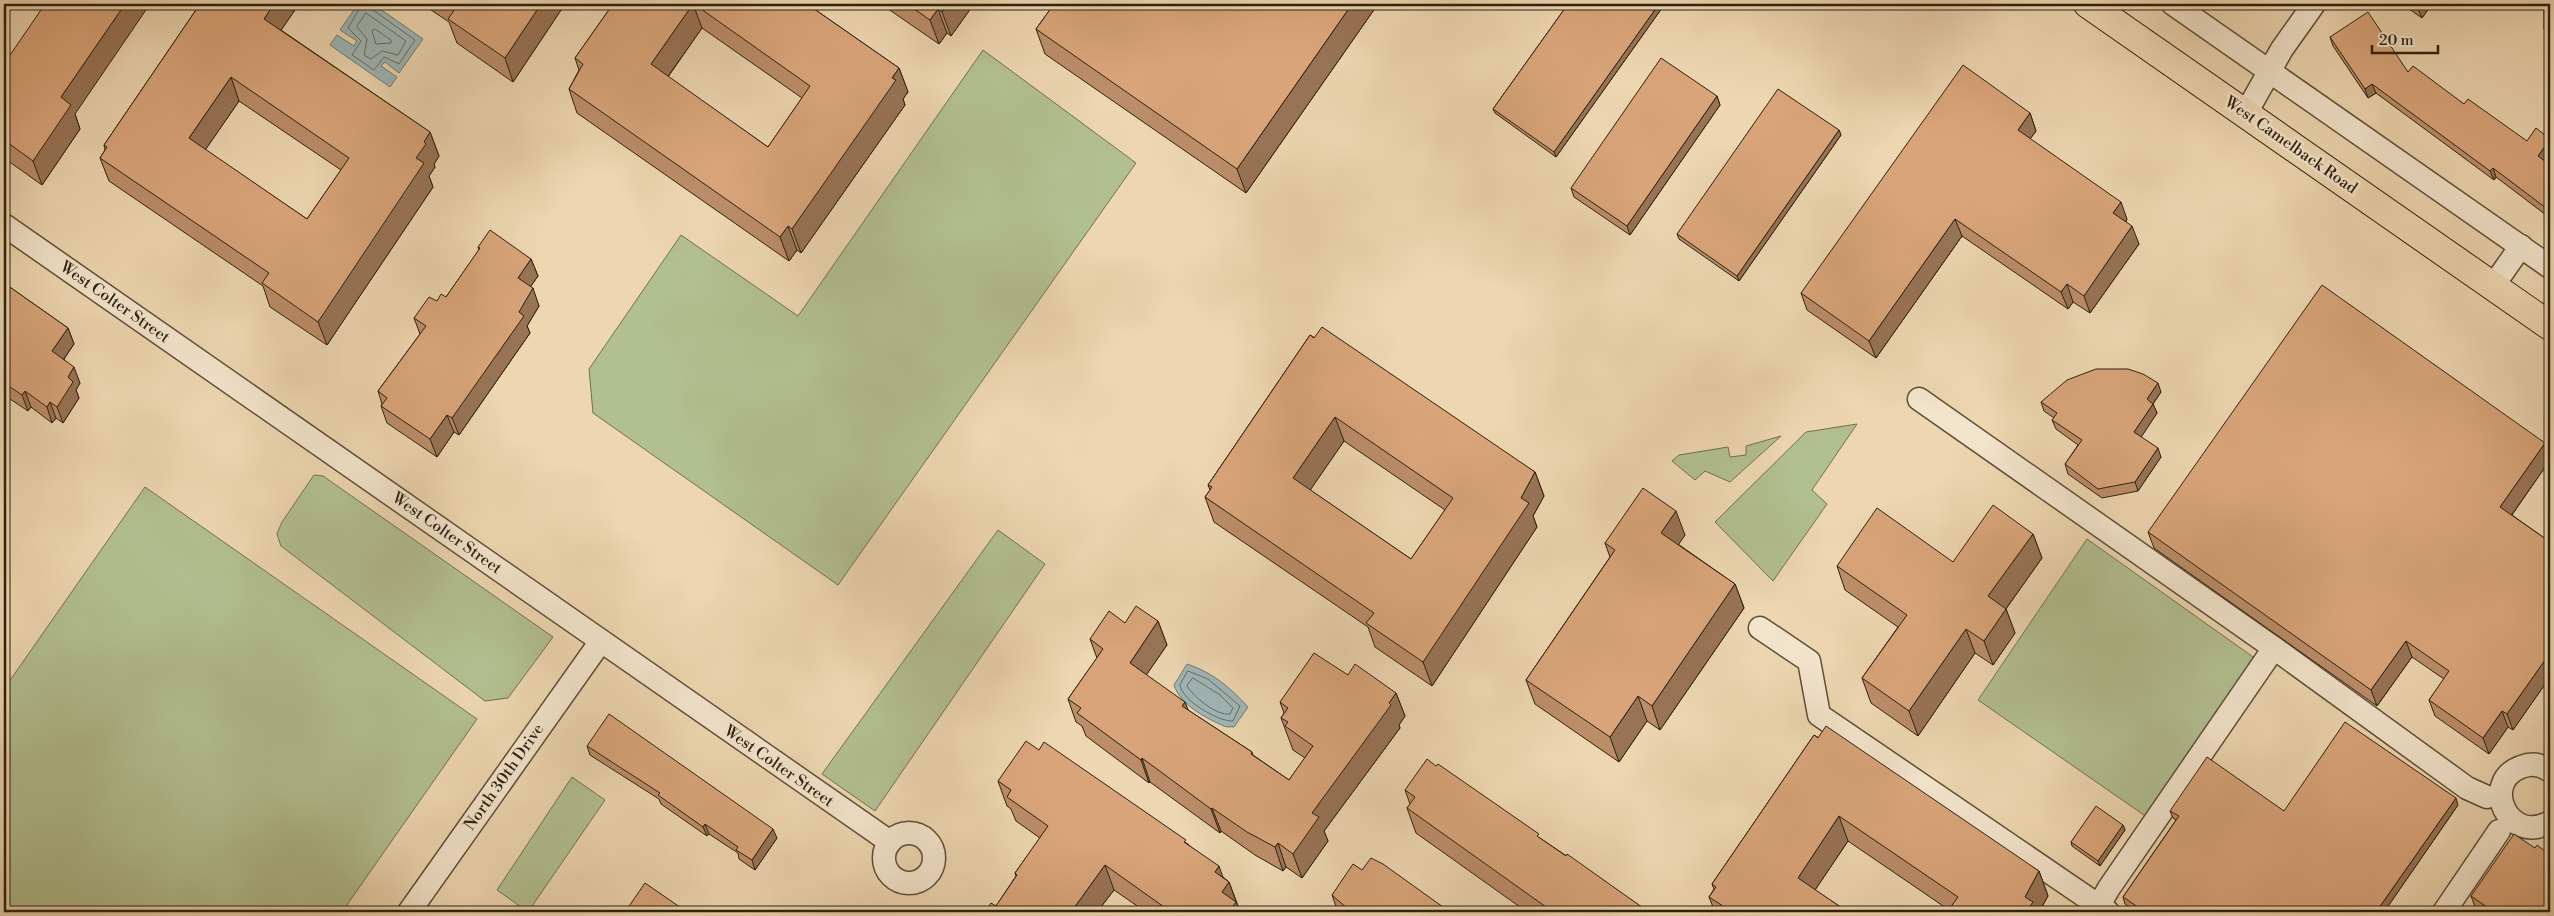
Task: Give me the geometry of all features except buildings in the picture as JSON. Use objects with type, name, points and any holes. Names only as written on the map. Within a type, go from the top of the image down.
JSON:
[{"type":"main road","name":"West Camelback Road","points":[[2088,4],[2550,326]]},
{"type":"street","points":[[2173,4],[2550,267]]},
{"type":"street","points":[[2246,113],[2269,71],[2314,4]]},
{"type":"street","name":"West Colter Street","points":[[4,225],[890,842]]},
{"type":"street","points":[[2494,286],[2521,246]]},
{"type":"street","points":[[1919,399],[2274,648],[2472,791],[2487,797]]},
{"type":"street","points":[[1760,628],[1809,661],[1819,714],[2100,910],[2274,648]]},
{"type":"street","name":"North 30th Drive","points":[[408,912],[601,641]]},
{"type":"street","points":[[2548,765],[2535,764],[2516,769],[2503,783],[2501,802],[2505,812],[2520,825],[2540,827],[2550,822]]},
{"type":"street","points":[[2444,912],[2499,831]]},
{"type":"green space","points":[[983,50],[1136,163],[838,585],[593,413],[589,369],[681,235],[798,316]]},
{"type":"green space","points":[[1857,424],[1812,490],[1827,504],[1773,581],[1715,522],[1806,432]]},
{"type":"green space","points":[[1781,436],[1730,482],[1705,471],[1695,480],[1672,461],[1679,455],[1728,447],[1730,457],[1746,455],[1746,446]]},
{"type":"green space","points":[[314,475],[323,476],[553,637],[508,698],[485,701],[281,546],[277,534],[282,522]]},
{"type":"green space","points":[[145,487],[477,719],[342,912],[4,912],[4,689]]},
{"type":"green space","points":[[998,530],[1045,564],[875,811],[822,774]]},
{"type":"green space","points":[[2087,539],[2263,664],[2154,822],[1978,700]]},
{"type":"green space","points":[[572,777],[605,800],[528,912],[497,890]]},
{"type":"water","points":[[358,4],[373,4],[423,39],[399,73],[385,62],[381,66],[397,77],[390,87],[330,45],[337,35],[354,46],[357,41],[340,30]]},
{"type":"water","points":[[1187,664],[1205,671],[1220,681],[1248,707],[1234,727],[1226,727],[1194,710],[1177,692],[1174,685]]}]
